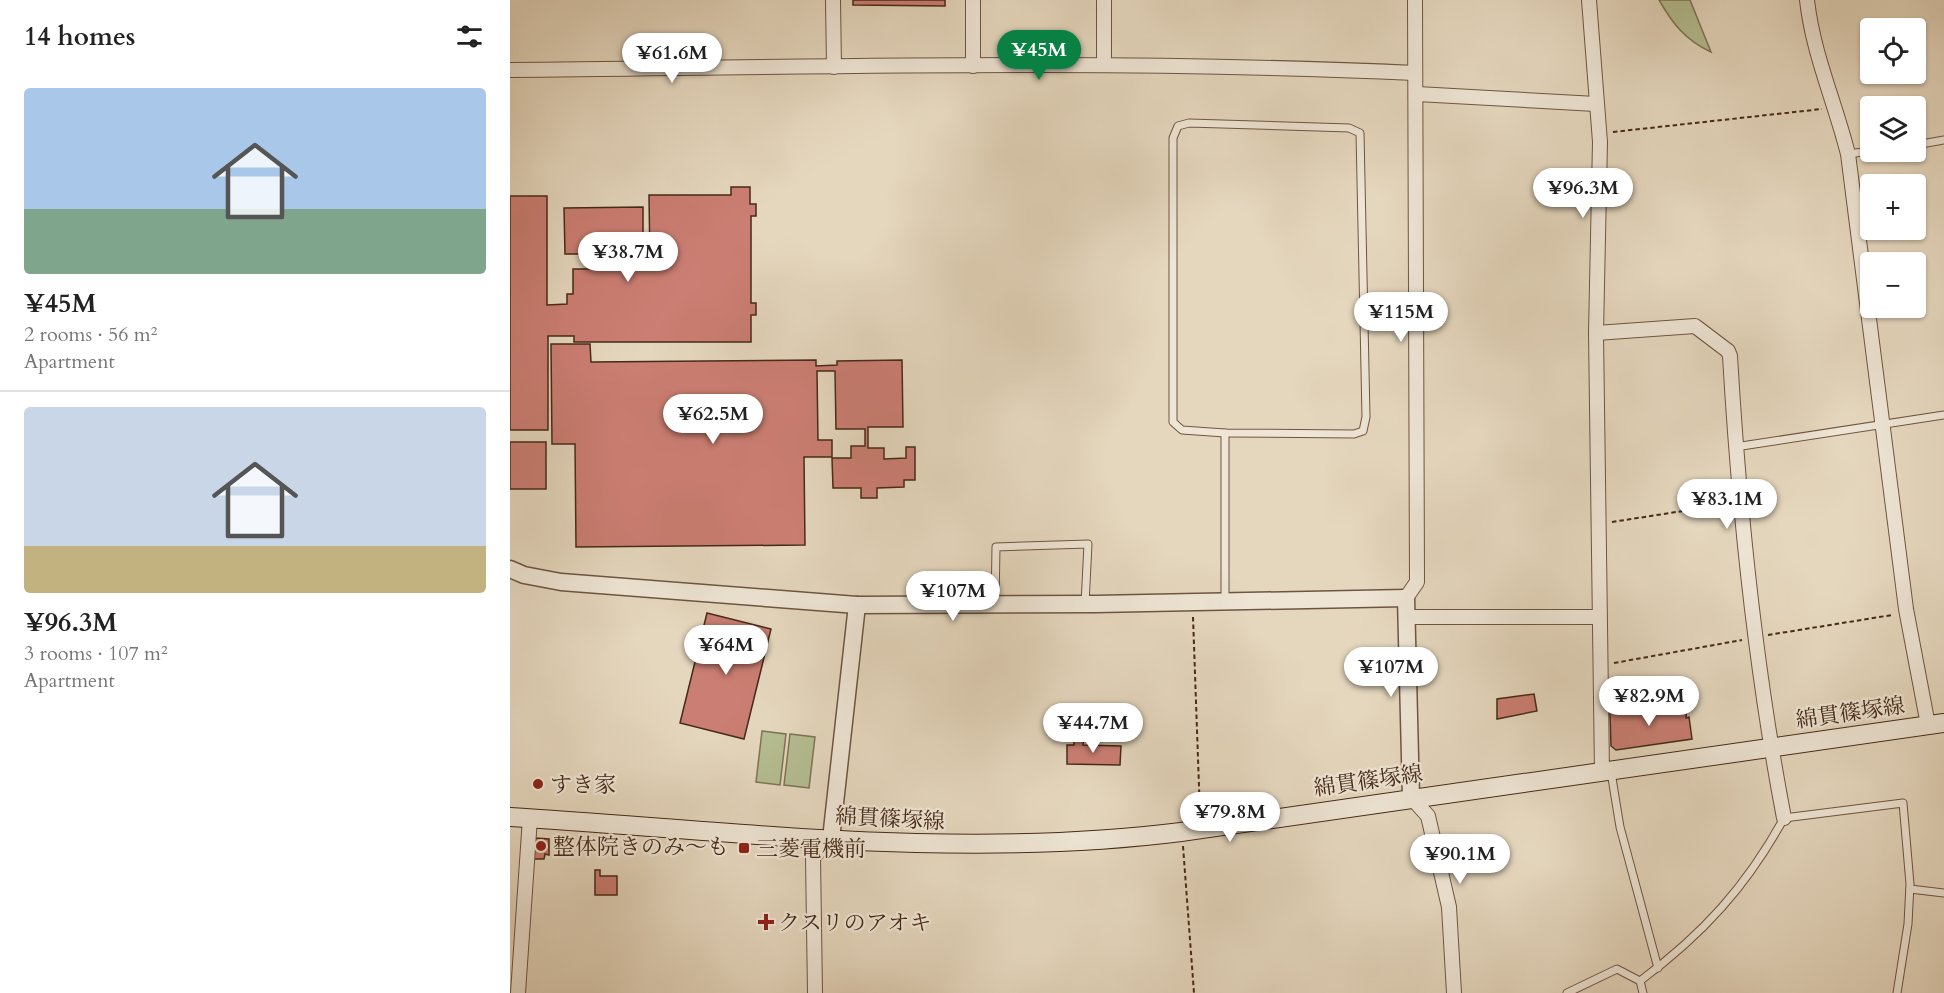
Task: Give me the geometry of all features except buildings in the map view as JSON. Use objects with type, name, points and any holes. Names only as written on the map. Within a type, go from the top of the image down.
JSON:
[{"type":"main road","name":"綿貫篠塚線","points":[[510,817],[912,844],[1019,845],[1104,841],[1181,832],[1410,797],[1936,724]]},
{"type":"street","points":[[832,0],[834,67]]},
{"type":"street","points":[[973,0],[974,66]]},
{"type":"street","points":[[1104,0],[1104,64]]},
{"type":"street","points":[[1415,0],[1417,582],[1407,598],[1410,797],[1428,816],[1449,907],[1454,993]]},
{"type":"street","points":[[1589,0],[1599,134],[1596,333],[1599,617],[1607,771]]},
{"type":"street","points":[[1807,0],[1823,80],[1848,154],[1907,612],[1936,724]]},
{"type":"street","points":[[510,70],[1104,64],[1415,73]]},
{"type":"street","points":[[1417,94],[1596,104]]},
{"type":"street","points":[[1596,333],[1695,326],[1702,329],[1730,356],[1739,502],[1770,748],[1784,818]]},
{"type":"street","points":[[510,568],[524,574],[561,582],[857,605],[1085,604],[1407,598]]},
{"type":"street","points":[[815,993],[813,857],[831,839],[857,605]]},
{"type":"street","points":[[1407,617],[1599,617]]},
{"type":"street","points":[[518,993],[530,818]]},
{"type":"lane","points":[[1189,123],[1349,128],[1360,133],[1366,417],[1363,431],[1354,434],[1225,433],[1182,430],[1173,422],[1173,138],[1178,126],[1189,123]]},
{"type":"lane","points":[[1926,144],[1944,141]]},
{"type":"lane","points":[[1848,154],[1860,152]]},
{"type":"lane","points":[[1735,447],[1944,415]]},
{"type":"lane","points":[[1225,433],[1226,602]]},
{"type":"lane","points":[[996,605],[996,547],[1088,544],[1085,604]]},
{"type":"lane","points":[[1607,771],[1650,947],[1658,968]]},
{"type":"lane","points":[[1640,981],[1658,968],[1735,895],[1784,818],[1903,802],[1910,889],[1908,924],[1897,993]]},
{"type":"lane","points":[[1910,889],[1944,893]]},
{"type":"lane","points":[[1566,993],[1617,969],[1640,981],[1643,993]]},
{"type":"path","points":[[1599,134],[1834,107]]},
{"type":"path","points":[[1598,524],[1739,502]]},
{"type":"path","points":[[1192,602],[1200,829]]},
{"type":"path","points":[[1600,666],[1907,612]]},
{"type":"path","points":[[1181,832],[1194,993]]},
{"type":"green space","points":[[1659,0],[1690,0],[1711,52],[1680,30]]},
{"type":"green space","points":[[762,731],[786,734],[780,785],[756,782]]},
{"type":"green space","points":[[790,734],[815,737],[809,788],[784,785]]},
{"type":"place","name":"すき家","points":[[538,784]]},
{"type":"place","name":"整体院きのみ〜も","points":[[541,846]]},
{"type":"place","name":"三菱電機前","points":[[744,848]]},
{"type":"place","name":"クスリのアオキ","points":[[766,922]]}]
